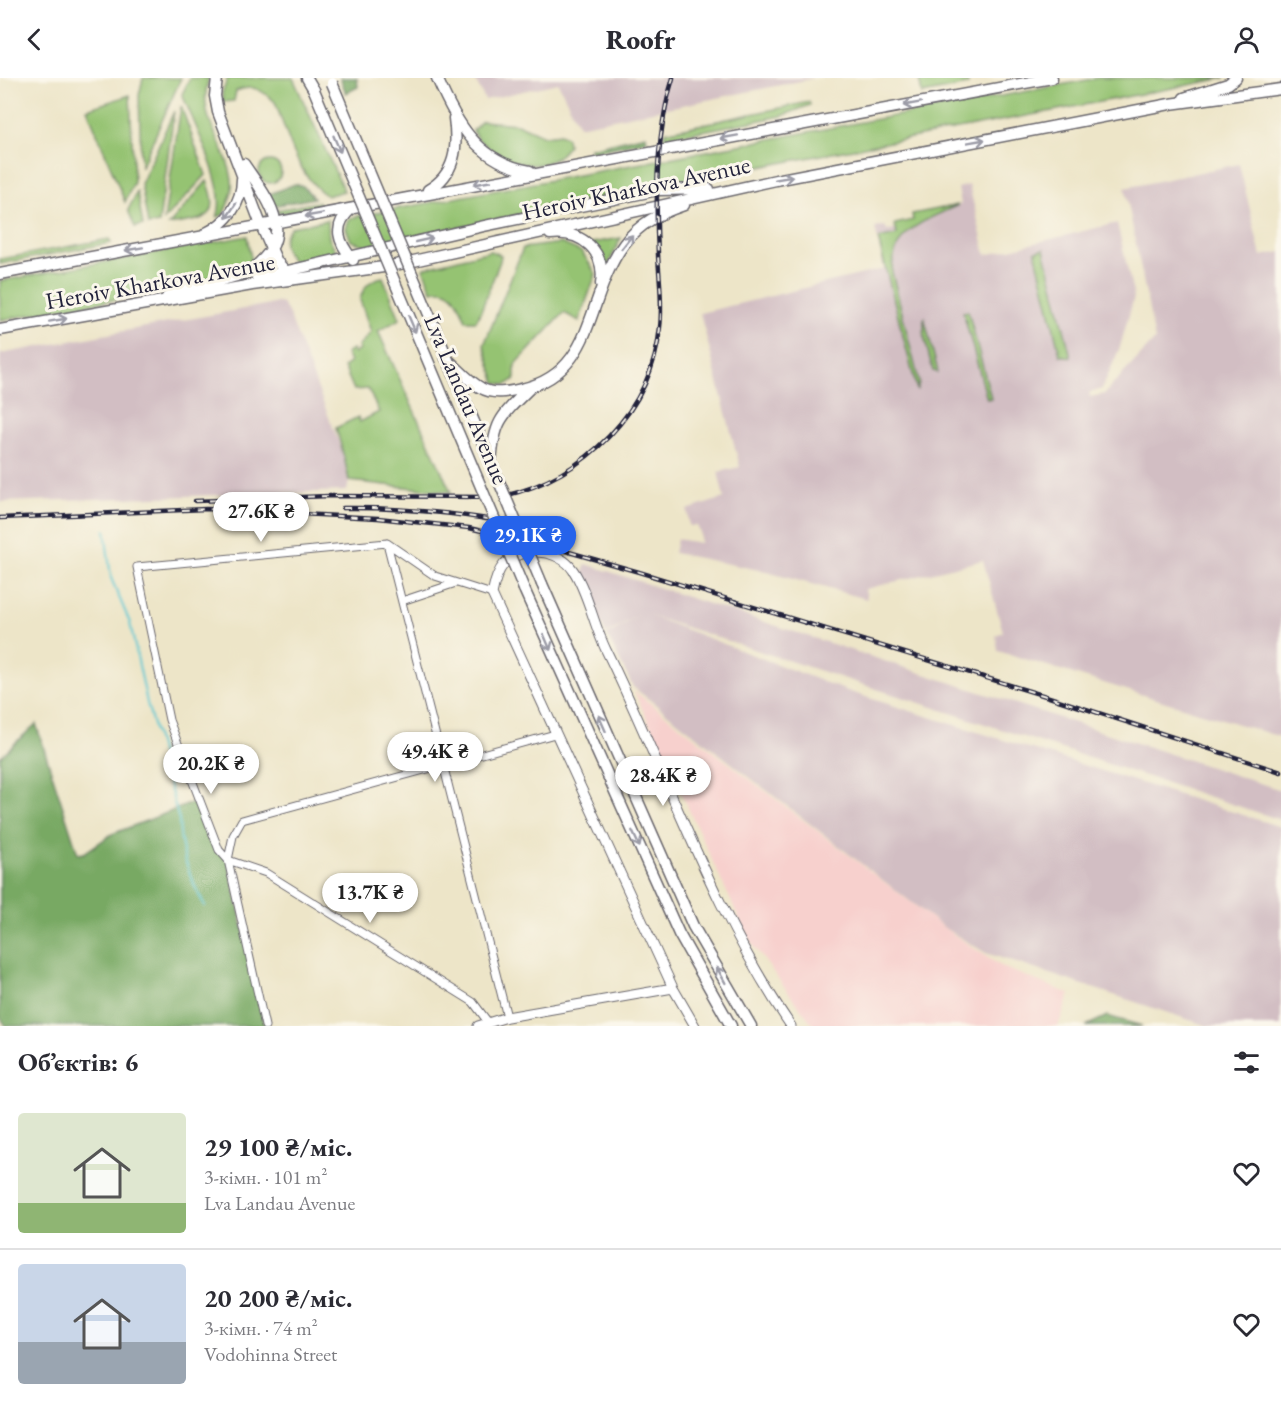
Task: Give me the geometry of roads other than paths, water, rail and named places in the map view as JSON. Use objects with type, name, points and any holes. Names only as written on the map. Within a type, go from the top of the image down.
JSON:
[{"type":"main road","points":[[217,78],[215,91],[218,112],[262,225],[272,248],[288,271],[302,278]]},
{"type":"main road","points":[[215,91],[222,78]]},
{"type":"main road","name":"Lva Landau Avenue","points":[[308,78],[566,687],[679,934],[731,1026]]},
{"type":"main road","points":[[419,195],[441,181],[453,163],[457,143],[454,117],[437,78]]},
{"type":"main road","name":"Heroiv Kharkova Avenue","points":[[0,274],[351,209],[539,171],[1052,78]]},
{"type":"main road","name":"Lva Landau Avenue","points":[[331,80],[581,677],[693,926],[751,1026]]},
{"type":"main road","points":[[1170,104],[1232,80]]},
{"type":"main road","name":"Heroiv Kharkova Avenue","points":[[0,330],[302,278],[377,268],[727,189],[1170,104],[1281,89]]},
{"type":"main road","points":[[454,117],[480,147],[493,157],[518,168],[539,171]]},
{"type":"main road","points":[[159,302],[184,289],[244,273],[257,265],[272,248],[277,222],[259,187],[234,149]]},
{"type":"main road","points":[[191,239],[219,226],[233,211],[242,188],[240,164]]},
{"type":"main road","points":[[159,302],[182,293],[658,190],[727,189]]},
{"type":"main road","points":[[491,464],[495,427],[507,410],[531,387],[555,376],[567,367],[621,249],[639,227],[664,212],[727,189]]},
{"type":"main road","points":[[351,209],[338,226],[343,245],[360,265],[377,268]]},
{"type":"main road","points":[[503,239],[560,233],[577,236],[593,248],[601,261],[600,294]]},
{"type":"main road","points":[[343,245],[351,250],[367,253]]},
{"type":"main road","points":[[446,358],[476,384],[489,391],[531,387]]},
{"type":"street","points":[[387,543],[507,1017]]},
{"type":"street","points":[[488,1022],[472,1002],[266,873],[228,860],[219,850],[169,720],[137,567],[387,543],[435,576],[492,594]]},
{"type":"street","points":[[694,1026],[673,988],[492,594],[503,565],[520,555],[548,554],[573,569],[602,642],[643,725],[722,906],[759,977],[791,1026]]},
{"type":"street","points":[[402,601],[457,583]]},
{"type":"street","points":[[265,1026],[228,860],[233,836],[242,820],[555,734]]},
{"type":"street","points":[[477,1026],[507,1017],[673,988]]},
{"type":"waterway","points":[[105,530],[111,578],[130,623],[147,703],[179,820],[184,853],[190,875],[205,906]]},
{"type":"railway","points":[[504,496],[534,487],[587,456],[609,436],[628,412],[644,386],[654,358],[661,318],[657,210],[658,165],[663,121],[673,78]]},
{"type":"railway","points":[[195,501],[330,496],[485,497]]},
{"type":"railway","points":[[343,508],[396,509],[447,514],[551,531]]},
{"type":"railway","points":[[0,518],[206,509],[378,518],[469,528],[555,548],[639,572],[1049,697],[1281,772]]}]
